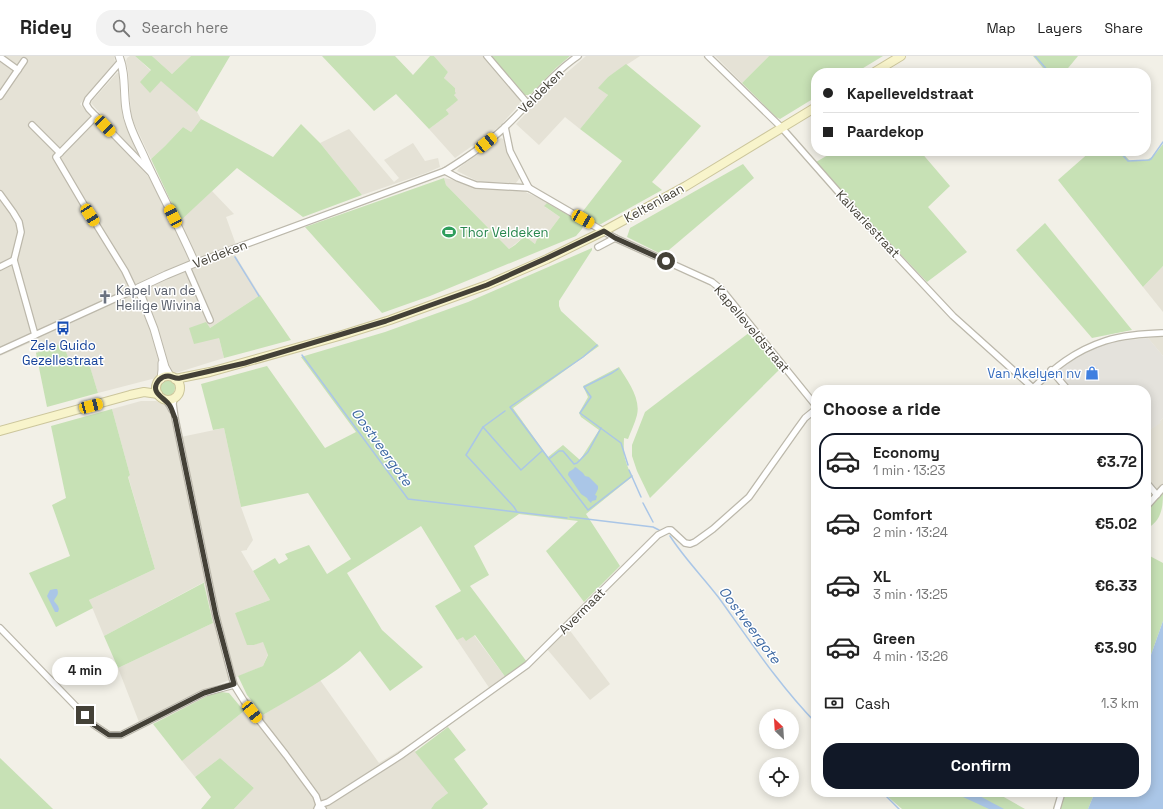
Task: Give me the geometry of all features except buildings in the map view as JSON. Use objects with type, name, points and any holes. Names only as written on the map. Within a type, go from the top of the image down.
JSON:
[{"type":"main road","points":[[881,68],[901,56]]},
{"type":"main road","name":"Keltenlaan","points":[[130,395],[152,386],[165,377],[173,378],[210,372],[339,336],[443,301],[516,272],[604,231],[686,186],[811,111]]},
{"type":"main road","name":"Keltenlaan","points":[[174,398],[191,380],[210,372]]},
{"type":"main road","points":[[173,378],[179,383],[180,390]]},
{"type":"main road","points":[[159,380],[156,386],[158,394],[164,399],[169,400],[174,398]]},
{"type":"main road","name":"Keltenlaan","points":[[0,431],[130,395],[144,392],[158,394]]},
{"type":"street","points":[[487,56],[528,104]]},
{"type":"street","name":"Veldeken","points":[[0,351],[195,263],[445,171],[476,151],[505,127],[550,81],[578,56]]},
{"type":"street","name":"Kalvariestraat","points":[[708,56],[782,128],[863,220],[954,316],[1028,385]]},
{"type":"street","points":[[120,57],[88,99],[86,104],[89,109],[153,175]]},
{"type":"street","points":[[120,57],[123,71],[126,111],[130,125],[195,263]]},
{"type":"street","points":[[0,58],[18,70]]},
{"type":"street","points":[[0,96],[24,61]]},
{"type":"street","points":[[96,116],[56,157],[136,289],[154,329],[165,367],[173,378]]},
{"type":"street","points":[[32,125],[60,153]]},
{"type":"street","points":[[505,127],[510,151],[529,188]]},
{"type":"street","points":[[445,171],[476,185],[529,188]]},
{"type":"street","name":"Kapelleveldstraat","points":[[529,188],[615,238],[712,282],[722,290],[811,401]]},
{"type":"street","points":[[0,194],[19,222],[21,232],[14,260],[35,335]]},
{"type":"street","points":[[598,248],[615,238]]},
{"type":"street","points":[[0,266],[14,260]]},
{"type":"street","points":[[186,267],[210,320]]},
{"type":"street","points":[[1036,385],[1051,370],[1063,361],[1080,351],[1105,340],[1163,333]]},
{"type":"street","points":[[159,380],[162,370],[161,356]]},
{"type":"street","points":[[1051,370],[1064,385]]},
{"type":"street","points":[[174,398],[173,404],[175,418],[216,616],[234,684],[244,702],[286,754],[316,796],[320,808]]},
{"type":"street","points":[[164,399],[170,406],[175,418]]},
{"type":"street","name":"Avermaat","points":[[320,808],[400,756],[527,665],[658,535],[671,530],[685,543],[690,544],[695,542],[713,528],[749,497],[805,418],[811,412]]},
{"type":"street","points":[[1151,488],[1157,495]]},
{"type":"street","points":[[1151,502],[1163,488]]},
{"type":"street","points":[[0,628],[94,725],[109,735],[121,735],[204,693],[234,684]]},
{"type":"street","points":[[1057,809],[1061,797]]},
{"type":"shaded area","points":[[0,56],[114,56],[115,62],[80,104],[148,176],[162,201],[179,221],[212,191],[234,214],[226,217],[239,253],[235,255],[260,295],[210,328],[189,328],[219,338],[224,358],[179,372],[98,393],[87,358],[70,363],[63,344],[36,353],[34,341],[0,356]]},
{"type":"shaded area","points":[[130,56],[135,56],[151,71],[150,92],[161,80],[197,112],[201,119],[191,132],[183,127],[151,159],[131,114],[126,61]]},
{"type":"shaded area","points":[[152,56],[191,56],[172,74]]},
{"type":"shaded area","points":[[434,56],[491,56],[525,95],[517,107],[499,127],[455,158],[429,129],[449,114],[446,111],[456,99],[454,95],[455,88],[444,78],[448,72]]},
{"type":"shaded area","points":[[586,56],[640,56],[608,77],[599,88],[608,95],[580,129],[565,117],[539,145],[516,124],[556,82]]},
{"type":"shaded area","points":[[715,56],[769,56],[742,83]]},
{"type":"shaded area","points":[[117,73],[119,73],[123,118],[139,155],[138,156],[91,103]]},
{"type":"shaded area","points":[[349,129],[394,182],[399,178],[384,160],[413,143],[425,161],[438,158],[440,167],[362,195],[320,143]]},
{"type":"shaded area","points":[[501,138],[503,139],[506,151],[519,174],[519,179],[516,183],[479,182],[457,171],[460,167]]},
{"type":"shaded area","points":[[444,178],[460,181],[474,188],[521,190],[543,200],[547,203],[545,207],[560,217],[548,233],[537,239],[535,244],[525,236],[509,249],[446,185]]},
{"type":"shaded area","points":[[1163,266],[1163,312],[1143,287]]},
{"type":"shaded area","points":[[1163,336],[1163,356],[1148,338]]},
{"type":"shaded area","points":[[1148,338],[1163,356],[1163,418],[1160,421],[1161,423],[1151,429],[1151,385],[1067,385],[1057,374],[1058,368],[1071,359],[1088,350],[1111,342]]},
{"type":"shaded area","points":[[141,401],[156,401],[168,406],[176,438],[224,428],[241,507],[253,540],[247,550],[241,551],[270,600],[235,613],[254,645],[263,641],[268,654],[263,666],[183,699],[139,722],[118,668],[213,623],[204,582],[104,636],[89,600],[155,569],[128,476],[130,475],[112,409]]},
{"type":"shaded area","points":[[1163,418],[1163,485],[1159,490],[1156,490],[1151,484],[1151,429],[1160,423]]},
{"type":"shaded area","points":[[568,628],[610,684],[590,700],[547,649]]},
{"type":"shaded area","points":[[474,635],[506,678],[490,689],[457,640],[463,636]]},
{"type":"shaded area","points":[[320,680],[379,763],[410,744],[448,793],[435,803],[431,809],[234,809],[254,788],[220,758],[195,777],[182,761],[244,711],[255,705],[263,715]]},
{"type":"green space","points":[[135,56],[152,56],[172,74],[191,56],[230,56],[197,112],[161,81],[150,93],[140,82],[151,70]]},
{"type":"green space","points":[[322,56],[395,56],[413,75],[430,56],[434,56],[448,72],[444,78],[455,88],[456,93],[454,95],[458,100],[446,110],[449,114],[429,129],[396,94],[374,111]]},
{"type":"green space","points":[[491,56],[570,56],[530,95],[525,95]]},
{"type":"green space","points":[[769,56],[883,56],[863,68],[811,68],[811,100],[780,119],[776,117],[742,83]]},
{"type":"green space","points":[[1033,56],[1078,56],[1068,68],[1043,68]]},
{"type":"green space","points":[[626,64],[701,126],[652,182],[662,190],[597,225],[580,215],[622,161],[580,129],[608,95],[598,88],[608,77]]},
{"type":"green space","points":[[201,119],[273,157],[301,124],[320,143],[362,195],[303,217],[237,168],[180,221],[151,159],[183,127],[191,132]]},
{"type":"green space","points":[[1163,144],[1163,266],[1143,287],[1058,180],[1085,156],[1126,156],[1130,161],[1142,161],[1150,158]]},
{"type":"green space","points":[[826,156],[924,156],[950,186],[928,207],[967,252],[927,282],[866,218],[816,162]]},
{"type":"green space","points":[[743,164],[754,178],[663,255],[627,237],[630,228]]},
{"type":"green space","points":[[444,178],[446,185],[509,249],[525,236],[535,244],[537,239],[548,233],[560,217],[544,206],[547,203],[584,224],[576,236],[430,296],[382,313],[305,227]]},
{"type":"green space","points":[[1045,223],[1132,330],[1092,338],[1016,250]]},
{"type":"green space","points":[[592,248],[559,301],[559,306],[561,311],[599,346],[513,408],[548,457],[563,445],[580,460],[599,430],[581,417],[579,413],[588,397],[583,386],[619,367],[635,396],[638,409],[628,439],[624,438],[625,458],[632,477],[586,514],[620,566],[584,602],[546,551],[578,521],[519,514],[474,546],[489,575],[470,586],[527,662],[506,678],[475,635],[466,641],[463,637],[457,640],[435,606],[461,591],[421,526],[347,573],[382,630],[423,667],[390,691],[360,651],[326,677],[263,715],[247,695],[238,676],[263,666],[268,655],[263,642],[254,645],[247,645],[235,613],[270,600],[253,571],[275,558],[279,564],[288,559],[285,554],[309,545],[327,574],[351,559],[308,493],[241,507],[224,428],[213,430],[201,384],[267,366],[325,448],[356,432],[301,357],[385,332],[468,302]]},
{"type":"green space","points":[[260,295],[291,340],[224,358],[219,338],[194,344],[189,328],[206,322],[210,328]]},
{"type":"green space","points":[[750,332],[780,369],[650,498],[637,471],[632,456],[632,445],[645,412]]},
{"type":"green space","points":[[63,343],[70,363],[87,357],[98,393],[47,407],[36,353]]},
{"type":"green space","points":[[167,380],[174,385],[175,388],[170,395],[167,396],[160,391],[159,388],[164,381]]},
{"type":"green space","points":[[112,409],[130,475],[128,477],[155,569],[89,600],[93,608],[56,627],[29,573],[70,556],[52,505],[66,498],[51,426]]},
{"type":"green space","points":[[1163,489],[1161,512],[1159,517],[1151,526],[1151,502]]},
{"type":"green space","points":[[1151,557],[1163,563],[1163,621],[1151,655]]},
{"type":"green space","points":[[205,582],[204,584],[213,623],[118,668],[104,636]]},
{"type":"green space","points":[[213,693],[229,693],[244,711],[182,761],[153,724]]},
{"type":"green space","points":[[448,727],[466,750],[454,759],[488,804],[482,809],[431,809],[435,803],[448,793],[415,752]]},
{"type":"green space","points":[[0,758],[53,809],[0,809]]},
{"type":"green space","points":[[220,758],[254,788],[234,809],[201,809],[211,797],[195,777]]},
{"type":"green space","points":[[888,797],[1004,797],[1025,809],[902,809]]},
{"type":"green space","points":[[1057,797],[1093,797],[1088,809],[1053,809]]},
{"type":"water","points":[[575,467],[585,476],[589,477],[598,486],[595,495],[597,496],[596,500],[592,501],[591,503],[581,494],[568,475],[569,472]]},
{"type":"water","points":[[57,589],[58,593],[54,601],[59,609],[58,612],[55,612],[47,596],[50,590]]},
{"type":"water","points":[[1163,621],[1163,809],[1088,809],[1093,797],[1151,797],[1151,655]]},
{"type":"water","points":[[963,797],[981,797],[1004,809],[989,809]]},
{"type":"waterway","points":[[1035,56],[1046,68]]},
{"type":"waterway","points":[[1124,156],[1128,161],[1149,160],[1163,142]]},
{"type":"waterway","name":"Oostveergote","points":[[235,257],[259,296]]},
{"type":"waterway","points":[[549,459],[510,407],[583,357],[597,345]]},
{"type":"waterway","name":"Oostveergote","points":[[302,355],[408,499],[567,518]]},
{"type":"waterway","points":[[618,369],[584,387],[591,397],[580,413],[621,443],[628,465]]},
{"type":"waterway","points":[[505,411],[483,427],[521,470],[542,451]]},
{"type":"waterway","points":[[483,427],[466,455],[517,512]]},
{"type":"waterway","points":[[601,428],[588,452],[577,463],[574,464],[563,451],[559,451],[549,459],[588,510],[632,476]]},
{"type":"waterway","points":[[629,470],[641,497]]},
{"type":"waterway","points":[[643,503],[653,522]]},
{"type":"waterway","name":"Oostveergote","points":[[570,517],[653,527],[659,530]]},
{"type":"waterway","name":"Oostveergote","points":[[670,536],[681,552],[719,598],[777,678],[811,718]]},
{"type":"waterway","name":"Oostveergote","points":[[887,797],[899,809]]},
{"type":"place","name":"Thor Veldeken","points":[[449,232]]},
{"type":"place","name":"Kapel van de Heilige Wivina","points":[[105,297]]},
{"type":"place","name":"Zele Guido Gezellestraat","points":[[63,328]]},
{"type":"place","name":"Van Akelyen nv","points":[[1092,373]]},
{"type":"route","points":[[85,715],[94,725],[109,735],[121,735],[204,693],[234,684],[216,616],[175,418],[168,402],[158,394],[156,389],[156,386],[161,378],[170,376],[175,379],[185,378],[210,372],[325,340],[386,321],[487,285],[604,231],[615,238],[666,261]]}]
